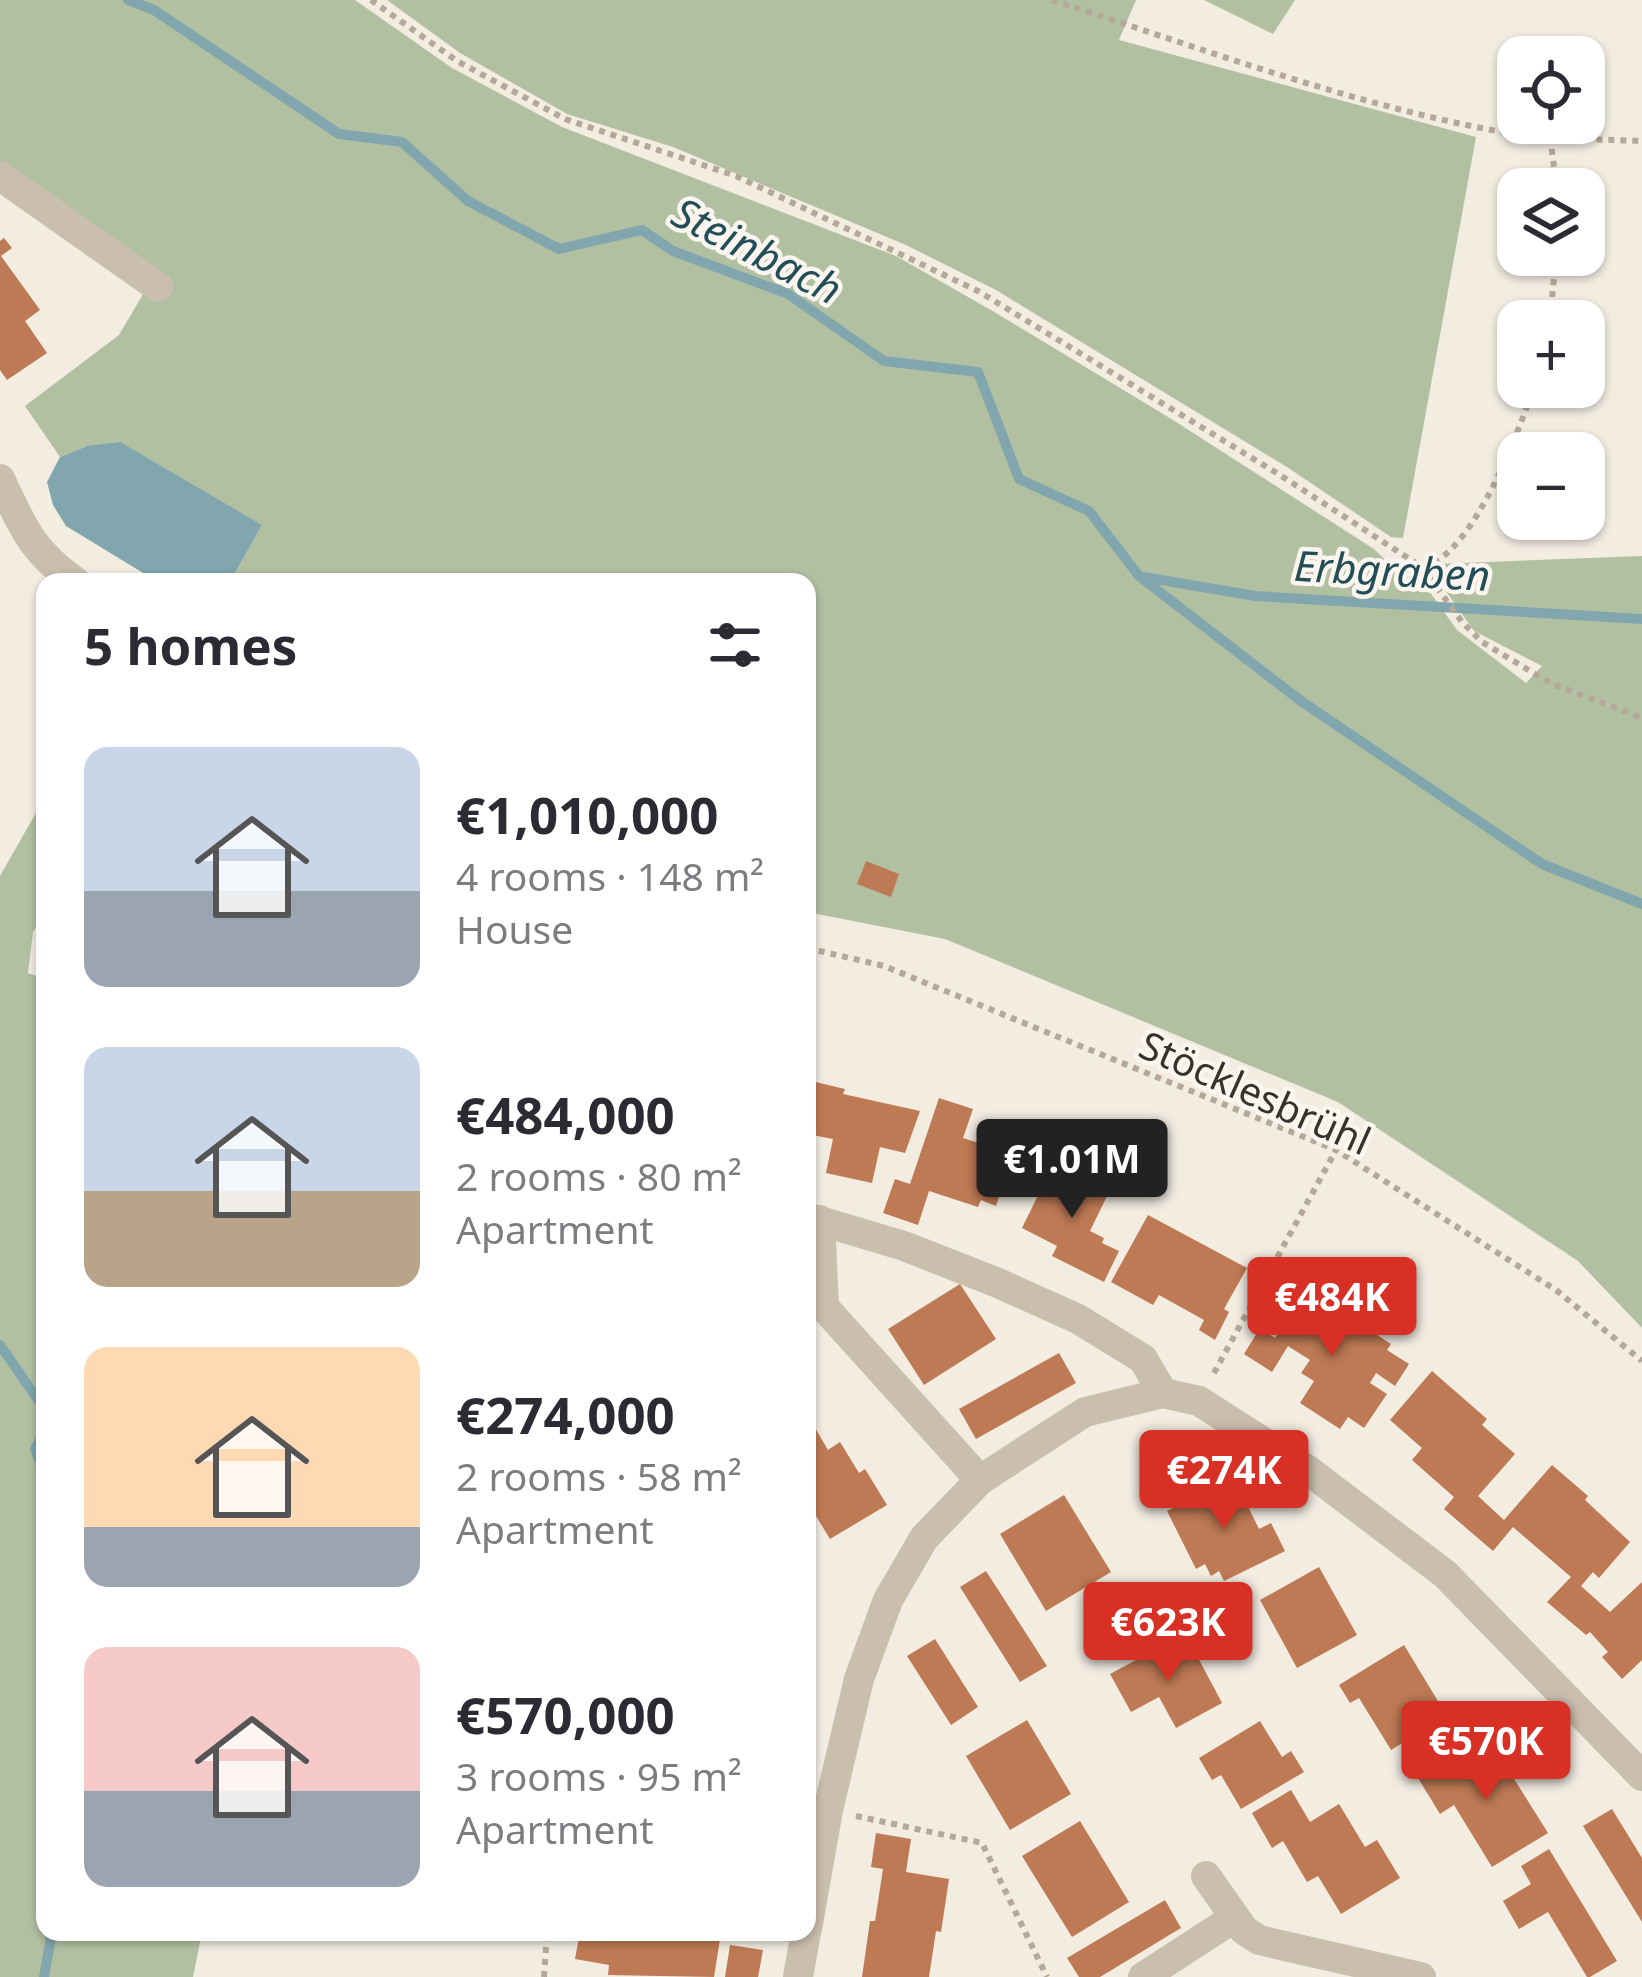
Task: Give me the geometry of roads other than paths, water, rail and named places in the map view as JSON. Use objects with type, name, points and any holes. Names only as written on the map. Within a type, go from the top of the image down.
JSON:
[{"type":"street","points":[[0,176],[158,287]]},
{"type":"street","points":[[0,479],[28,538]]},
{"type":"street","points":[[0,516],[63,573]]},
{"type":"street","points":[[816,1219],[923,1254],[1078,1319],[1143,1359],[1163,1393]]},
{"type":"street","points":[[816,1236],[824,1307],[980,1480]]},
{"type":"street","points":[[816,1879],[859,1679],[888,1600],[924,1538],[980,1480],[1085,1412],[1163,1393],[1198,1401],[1309,1471],[1445,1574],[1642,1776]]},
{"type":"street","points":[[1206,1876],[1234,1918],[1259,1940],[1421,1977]]},
{"type":"street","points":[[1143,1977],[1234,1918]]},
{"type":"street","points":[[798,1977],[805,1941]]},
{"type":"water","points":[[120,442],[262,525],[235,573],[143,573],[66,526],[53,505],[47,482],[60,457],[87,446]]},
{"type":"waterway","name":"Steinbach","points":[[128,0],[154,10],[339,134],[402,142],[468,201],[559,249],[642,230],[673,251],[788,294],[884,361],[978,372],[1019,479],[1089,511],[1139,576],[1301,701],[1542,864],[1642,904]]},
{"type":"waterway","name":"Erbgraben","points":[[1144,577],[1255,596],[1642,619]]},
{"type":"waterway","points":[[0,1345],[36,1397]]},
{"type":"waterway","points":[[36,1447],[36,1452]]},
{"type":"waterway","points":[[44,1977],[50,1941]]}]
